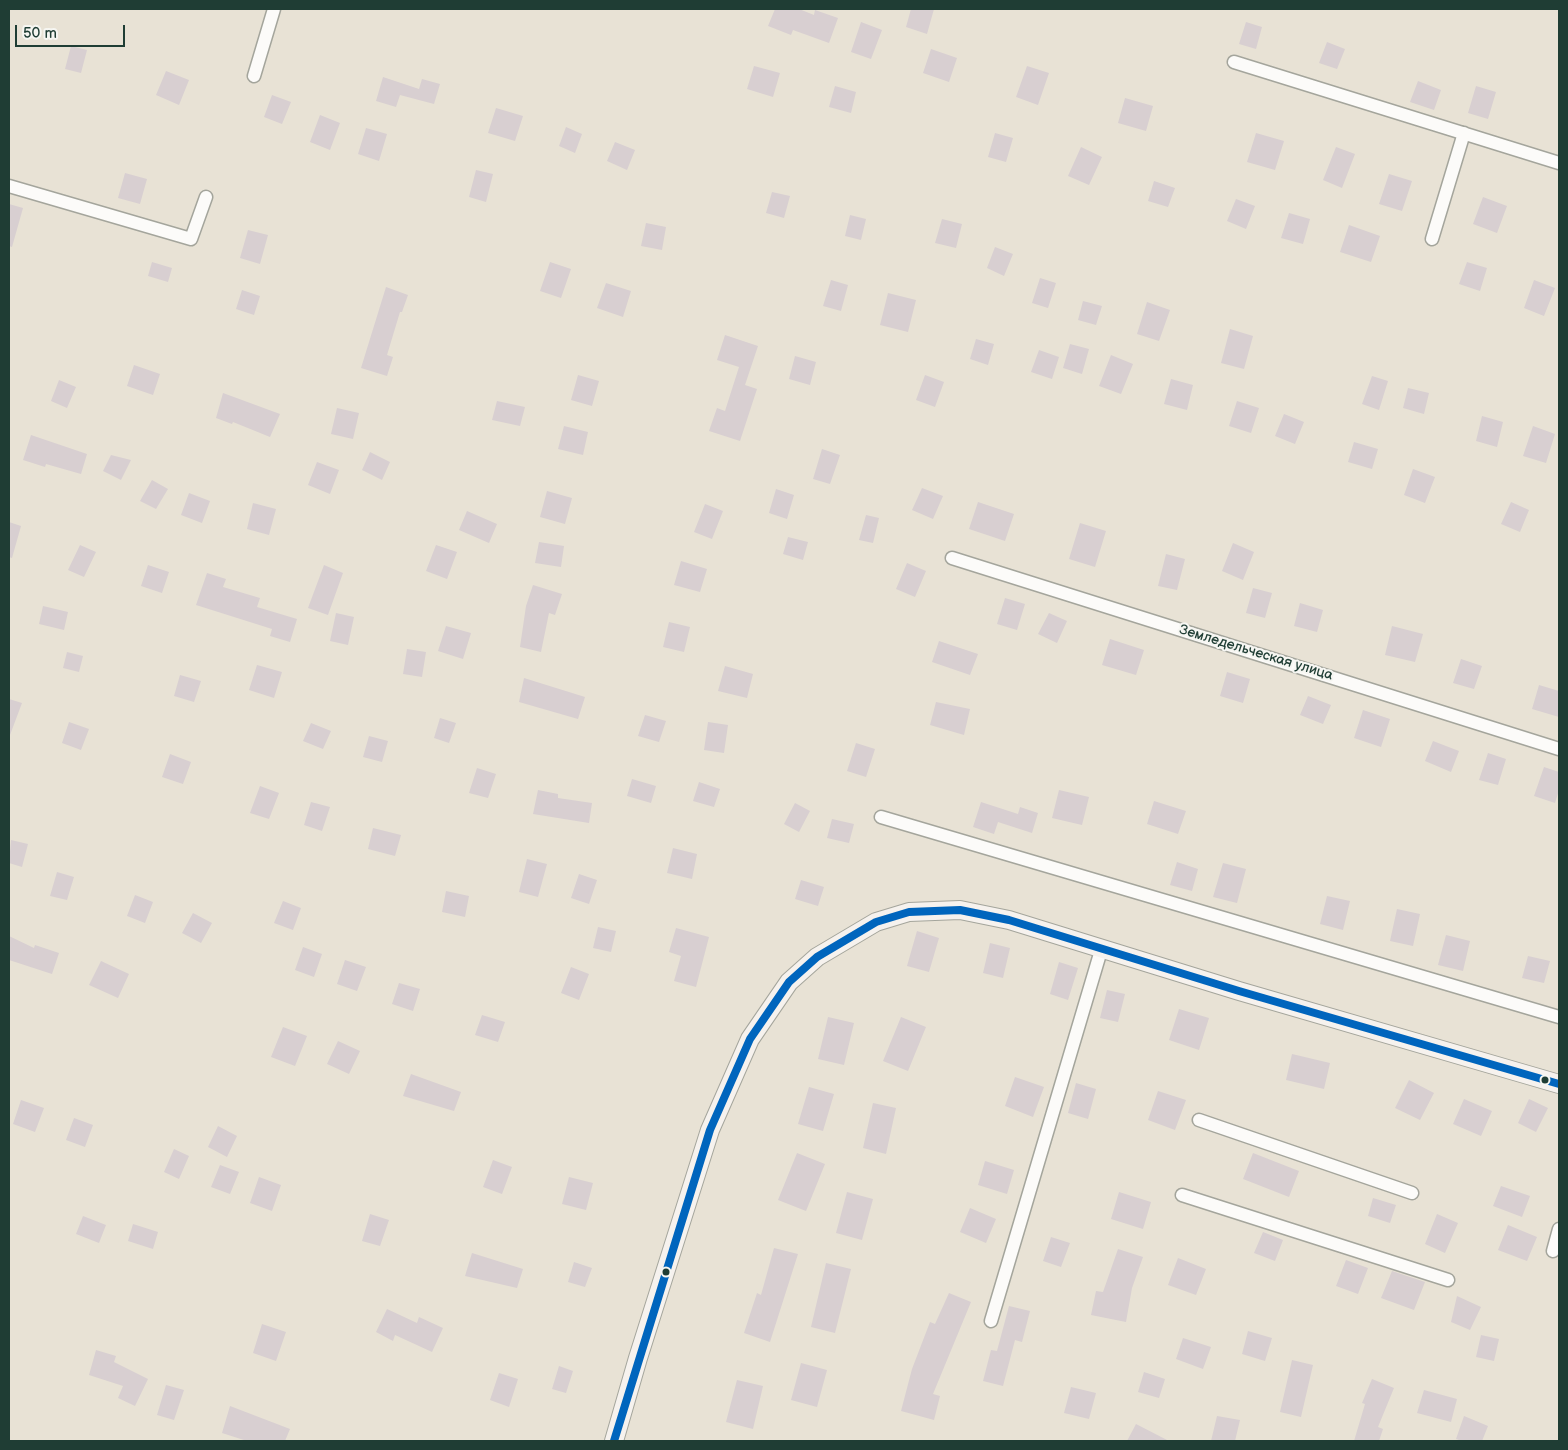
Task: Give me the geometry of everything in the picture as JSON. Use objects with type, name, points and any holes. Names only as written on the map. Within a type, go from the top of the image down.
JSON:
[{"type":"main road","points":[[614,1441],[638,1358],[710,1130],[750,1039],[789,982],[817,957],[876,922],[910,912],[960,910],[1010,920],[1102,946],[1239,991],[1559,1084]]},
{"type":"street","points":[[254,76],[274,9]]},
{"type":"street","points":[[1234,62],[1559,163]]},
{"type":"street","points":[[1432,239],[1464,133]]},
{"type":"street","points":[[9,186],[192,239],[206,197]]},
{"type":"street","name":"Земледельческая улица","points":[[952,558],[1559,749]]},
{"type":"street","points":[[881,817],[1559,1017]]},
{"type":"street","points":[[991,1322],[1102,946]]},
{"type":"street","points":[[1199,1120],[1412,1193]]},
{"type":"street","points":[[1182,1195],[1448,1280]]},
{"type":"street","points":[[1553,1251],[1559,1230]]},
{"type":"building","points":[[775,9],[799,9],[814,15],[815,10],[838,18],[829,43],[793,30],[791,35],[768,26]]},
{"type":"building","points":[[911,9],[934,9],[927,34],[906,27]]},
{"type":"building","points":[[861,22],[882,30],[871,59],[851,52]]},
{"type":"building","points":[[1246,22],[1262,27],[1256,49],[1239,44]]},
{"type":"building","points":[[1327,42],[1345,49],[1337,69],[1319,63]]},
{"type":"building","points":[[71,46],[87,50],[81,73],[65,69]]},
{"type":"building","points":[[931,49],[957,58],[949,82],[923,73]]},
{"type":"building","points":[[754,66],[780,73],[773,97],[747,89]]},
{"type":"building","points":[[1027,66],[1049,73],[1038,105],[1016,97]]},
{"type":"building","points":[[166,71],[189,80],[179,105],[156,95]]},
{"type":"building","points":[[383,77],[419,89],[422,79],[440,84],[434,104],[400,95],[396,107],[376,101]]},
{"type":"building","points":[[1418,81],[1441,90],[1434,110],[1410,102]]},
{"type":"building","points":[[835,86],[856,92],[851,113],[829,107]]},
{"type":"building","points":[[1476,86],[1496,92],[1488,119],[1468,113]]},
{"type":"building","points":[[272,95],[291,102],[282,124],[264,117]]},
{"type":"building","points":[[1125,98],[1153,106],[1146,131],[1118,123]]},
{"type":"building","points":[[496,108],[523,116],[515,141],[488,133]]},
{"type":"building","points":[[320,115],[340,123],[330,150],[310,142]]},
{"type":"building","points":[[566,127],[582,134],[575,153],[559,146]]},
{"type":"building","points":[[366,128],[387,134],[379,161],[358,154]]},
{"type":"building","points":[[995,133],[1013,138],[1006,162],[988,157]]},
{"type":"building","points":[[1256,133],[1284,141],[1275,170],[1247,162]]},
{"type":"building","points":[[615,142],[635,150],[627,170],[607,161]]},
{"type":"building","points":[[1081,147],[1102,157],[1089,185],[1068,176]]},
{"type":"building","points":[[1336,147],[1355,154],[1342,188],[1323,180]]},
{"type":"building","points":[[476,170],[493,174],[486,202],[469,197]]},
{"type":"building","points":[[125,173],[147,179],[140,204],[118,198]]},
{"type":"building","points":[[1389,174],[1412,181],[1402,211],[1379,204]]},
{"type":"building","points":[[1154,181],[1175,188],[1168,207],[1148,201]]},
{"type":"building","points":[[772,192],[790,196],[784,218],[766,213]]},
{"type":"building","points":[[1483,197],[1507,206],[1497,233],[1473,224]]},
{"type":"building","points":[[1236,199],[1255,206],[1246,229],[1227,221]]},
{"type":"building","points":[[9,204],[23,208],[12,247],[9,246]]},
{"type":"building","points":[[1289,213],[1310,219],[1303,244],[1281,238]]},
{"type":"building","points":[[850,215],[866,219],[861,240],[845,236]]},
{"type":"building","points":[[942,219],[962,224],[956,248],[935,243]]},
{"type":"building","points":[[646,223],[666,227],[662,250],[641,246]]},
{"type":"building","points":[[1349,225],[1380,236],[1371,262],[1340,252]]},
{"type":"building","points":[[248,230],[268,235],[260,264],[240,258]]},
{"type":"building","points":[[995,247],[1013,254],[1004,276],[987,268]]},
{"type":"building","points":[[152,262],[172,268],[168,282],[148,276]]},
{"type":"building","points":[[550,262],[571,269],[561,298],[540,291]]},
{"type":"building","points":[[1467,262],[1487,268],[1480,291],[1459,284]]},
{"type":"building","points":[[1040,278],[1056,283],[1048,308],[1032,303]]},
{"type":"building","points":[[831,280],[848,285],[841,311],[823,306]]},
{"type":"building","points":[[1534,280],[1555,288],[1544,316],[1524,308]]},
{"type":"building","points":[[606,283],[631,291],[623,317],[597,308]]},
{"type":"building","points":[[386,287],[408,295],[402,312],[400,312],[387,355],[393,357],[387,376],[361,368]]},
{"type":"building","points":[[242,290],[260,296],[254,315],[236,309]]},
{"type":"building","points":[[888,293],[916,300],[908,332],[880,325]]},
{"type":"building","points":[[1083,301],[1102,306],[1096,325],[1078,320]]},
{"type":"building","points":[[1147,302],[1170,310],[1159,341],[1137,334]]},
{"type":"building","points":[[1230,329],[1253,336],[1244,369],[1221,363]]},
{"type":"building","points":[[725,335],[758,346],[745,385],[757,389],[740,441],[709,431],[717,408],[725,411],[739,367],[717,360]]},
{"type":"building","points":[[976,339],[994,344],[988,365],[970,359]]},
{"type":"building","points":[[1070,344],[1089,349],[1082,374],[1063,368]]},
{"type":"building","points":[[1039,350],[1059,357],[1052,379],[1031,372]]},
{"type":"building","points":[[1111,355],[1133,364],[1121,394],[1099,386]]},
{"type":"building","points":[[795,356],[816,362],[810,385],[789,379]]},
{"type":"building","points":[[134,365],[160,374],[153,395],[127,386]]},
{"type":"building","points":[[578,375],[599,381],[592,406],[571,400]]},
{"type":"building","points":[[925,375],[944,382],[935,407],[916,400]]},
{"type":"building","points":[[1372,376],[1388,381],[1379,410],[1362,404]]},
{"type":"building","points":[[1171,379],[1193,385],[1187,410],[1164,404]]},
{"type":"building","points":[[59,380],[76,387],[67,408],[51,401]]},
{"type":"building","points":[[1408,388],[1429,393],[1424,414],[1403,408]]},
{"type":"building","points":[[223,393],[280,414],[270,437],[233,422],[232,424],[216,418]]},
{"type":"building","points":[[497,401],[525,407],[520,426],[492,420]]},
{"type":"building","points":[[1237,401],[1259,408],[1251,433],[1229,426]]},
{"type":"building","points":[[337,408],[359,413],[353,439],[331,434]]},
{"type":"building","points":[[1284,414],[1304,422],[1295,444],[1275,436]]},
{"type":"building","points":[[1482,416],[1503,422],[1497,447],[1476,441]]},
{"type":"building","points":[[564,426],[588,432],[583,455],[558,449]]},
{"type":"building","points":[[1533,426],[1555,434],[1546,463],[1523,456]]},
{"type":"building","points":[[31,435],[87,454],[81,474],[46,464],[45,467],[23,460]]},
{"type":"building","points":[[1354,442],[1378,449],[1372,469],[1348,462]]},
{"type":"building","points":[[822,449],[840,455],[830,484],[813,479]]},
{"type":"building","points":[[370,452],[390,462],[382,480],[362,470]]},
{"type":"building","points":[[111,455],[131,460],[121,480],[103,471]]},
{"type":"building","points":[[317,462],[339,470],[330,494],[308,485]]},
{"type":"building","points":[[1413,469],[1435,477],[1425,503],[1404,495]]},
{"type":"building","points":[[152,480],[168,489],[156,509],[140,501]]},
{"type":"building","points":[[922,488],[943,496],[933,519],[912,510]]},
{"type":"building","points":[[776,489],[794,495],[787,519],[769,513]]},
{"type":"building","points":[[547,491],[572,498],[565,524],[540,517]]},
{"type":"building","points":[[189,493],[210,501],[202,523],[181,515]]},
{"type":"building","points":[[978,502],[1014,514],[1005,541],[969,529]]},
{"type":"building","points":[[1511,502],[1529,510],[1520,532],[1501,524]]},
{"type":"building","points":[[253,503],[276,509],[269,535],[247,529]]},
{"type":"building","points":[[705,504],[723,511],[712,539],[694,532]]},
{"type":"building","points":[[467,511],[497,524],[489,543],[459,530]]},
{"type":"building","points":[[866,515],[879,518],[873,543],[859,540]]},
{"type":"building","points":[[9,522],[21,526],[12,558],[9,557]]},
{"type":"building","points":[[1080,523],[1106,531],[1095,567],[1069,559]]},
{"type":"building","points":[[788,537],[808,542],[803,560],[783,554]]},
{"type":"building","points":[[539,542],[564,546],[561,567],[535,563]]},
{"type":"building","points":[[1233,543],[1254,552],[1243,580],[1222,571]]},
{"type":"building","points":[[80,545],[96,552],[84,577],[68,570]]},
{"type":"building","points":[[436,545],[457,552],[447,579],[426,571]]},
{"type":"building","points":[[1166,554],[1185,559],[1177,590],[1158,586]]},
{"type":"building","points":[[681,561],[707,569],[700,592],[674,585]]},
{"type":"building","points":[[907,563],[926,571],[915,597],[896,589]]},
{"type":"building","points":[[148,565],[169,572],[162,593],[141,586]]},
{"type":"building","points":[[324,565],[343,573],[328,615],[308,608]]},
{"type":"building","points":[[207,573],[226,579],[223,587],[260,598],[257,607],[297,619],[290,642],[270,636],[272,629],[196,605]]},
{"type":"building","points":[[533,585],[562,594],[555,615],[549,613],[541,652],[520,647],[526,606]]},
{"type":"building","points":[[1253,588],[1272,593],[1265,618],[1246,613]]},
{"type":"building","points":[[1005,598],[1025,604],[1017,630],[997,624]]},
{"type":"building","points":[[1300,603],[1323,610],[1317,632],[1294,626]]},
{"type":"building","points":[[43,606],[68,612],[64,630],[39,624]]},
{"type":"building","points":[[336,613],[354,617],[348,645],[330,641]]},
{"type":"building","points":[[1049,613],[1067,621],[1057,643],[1038,634]]},
{"type":"building","points":[[669,622],[690,627],[684,652],[663,647]]},
{"type":"building","points":[[446,626],[471,633],[463,659],[438,651]]},
{"type":"building","points":[[1392,626],[1423,634],[1415,662],[1385,655]]},
{"type":"building","points":[[1110,639],[1144,650],[1136,675],[1102,665]]},
{"type":"building","points":[[939,641],[978,654],[970,675],[932,662]]},
{"type":"building","points":[[407,649],[426,652],[422,677],[403,674]]},
{"type":"building","points":[[67,652],[83,656],[79,672],[63,668]]},
{"type":"building","points":[[1461,659],[1482,666],[1474,689],[1453,683]]},
{"type":"building","points":[[257,665],[282,672],[274,698],[249,690]]},
{"type":"building","points":[[725,666],[753,674],[747,698],[718,691]]},
{"type":"building","points":[[1227,672],[1250,679],[1243,703],[1220,696]]},
{"type":"building","points":[[180,675],[201,681],[194,702],[174,696]]},
{"type":"building","points":[[524,678],[585,697],[578,719],[519,702]]},
{"type":"building","points":[[1539,685],[1559,691],[1559,717],[1532,709]]},
{"type":"building","points":[[1308,696],[1331,705],[1323,724],[1300,715]]},
{"type":"building","points":[[9,699],[22,703],[10,735],[9,735]]},
{"type":"building","points":[[936,702],[970,709],[964,735],[930,725]]},
{"type":"building","points":[[1363,710],[1390,719],[1381,747],[1354,738]]},
{"type":"building","points":[[645,715],[666,721],[659,742],[638,736]]},
{"type":"building","points":[[440,718],[456,723],[449,743],[434,738]]},
{"type":"building","points":[[69,722],[89,729],[81,750],[62,743]]},
{"type":"building","points":[[708,722],[728,725],[724,753],[704,750]]},
{"type":"building","points":[[311,723],[331,731],[323,749],[303,741]]},
{"type":"building","points":[[369,736],[388,741],[382,762],[363,757]]},
{"type":"building","points":[[1433,741],[1459,751],[1451,772],[1425,761]]},
{"type":"building","points":[[856,743],[875,749],[866,777],[847,771]]},
{"type":"building","points":[[1488,753],[1506,759],[1498,785],[1479,780]]},
{"type":"building","points":[[170,754],[191,762],[183,784],[162,777]]},
{"type":"building","points":[[1544,767],[1559,772],[1559,790],[1555,803],[1534,796]]},
{"type":"building","points":[[477,768],[496,774],[488,798],[469,793]]},
{"type":"building","points":[[632,779],[656,786],[651,803],[627,796]]},
{"type":"building","points":[[699,782],[720,789],[714,807],[693,801]]},
{"type":"building","points":[[260,786],[279,793],[269,819],[250,813]]},
{"type":"building","points":[[538,790],[558,794],[558,798],[592,803],[589,823],[533,814]]},
{"type":"building","points":[[1059,790],[1089,797],[1082,825],[1052,818]]},
{"type":"building","points":[[1154,801],[1186,811],[1178,834],[1147,824]]},
{"type":"building","points":[[311,802],[330,807],[322,831],[304,825]]},
{"type":"building","points":[[981,802],[1018,814],[1020,807],[1038,813],[1032,833],[998,822],[994,834],[973,827]]},
{"type":"building","points":[[795,803],[810,811],[799,832],[784,824]]},
{"type":"building","points":[[832,819],[854,824],[849,843],[827,838]]},
{"type":"building","points":[[373,828],[401,835],[395,856],[368,849]]},
{"type":"building","points":[[11,840],[28,844],[22,867],[9,863]]},
{"type":"building","points":[[673,848],[697,854],[692,879],[667,873]]},
{"type":"building","points":[[527,859],[547,864],[538,897],[519,892]]},
{"type":"building","points":[[1177,862],[1198,869],[1192,891],[1170,885]]},
{"type":"building","points":[[1223,863],[1246,869],[1237,903],[1213,897]]},
{"type":"building","points":[[57,872],[74,877],[67,900],[50,896]]},
{"type":"building","points":[[579,874],[597,880],[589,904],[571,898]]},
{"type":"building","points":[[801,880],[824,887],[818,906],[795,899]]},
{"type":"building","points":[[446,891],[469,896],[465,917],[442,912]]},
{"type":"building","points":[[135,895],[153,902],[145,923],[127,916]]},
{"type":"building","points":[[1327,896],[1350,901],[1343,930],[1320,924]]},
{"type":"building","points":[[283,901],[301,908],[293,930],[274,923]]},
{"type":"building","points":[[1397,909],[1420,914],[1413,946],[1390,941]]},
{"type":"building","points":[[193,913],[212,923],[201,943],[182,933]]},
{"type":"building","points":[[598,927],[616,931],[611,952],[593,948]]},
{"type":"building","points":[[676,928],[709,937],[696,987],[674,981],[681,956],[669,952]]},
{"type":"building","points":[[917,931],[939,938],[929,972],[907,966]]},
{"type":"building","points":[[1446,935],[1470,941],[1463,971],[1438,965]]},
{"type":"building","points":[[9,936],[34,948],[35,945],[59,953],[52,974],[9,960]]},
{"type":"building","points":[[990,943],[1010,948],[1003,978],[983,973]]},
{"type":"building","points":[[303,947],[322,954],[314,977],[295,970]]},
{"type":"building","points":[[1528,956],[1550,961],[1544,983],[1522,978]]},
{"type":"building","points":[[345,960],[366,967],[357,991],[337,984]]},
{"type":"building","points":[[101,961],[129,974],[118,998],[89,985]]},
{"type":"building","points":[[1059,962],[1078,968],[1068,1000],[1050,994]]},
{"type":"building","points":[[571,967],[589,974],[579,1000],[561,993]]},
{"type":"building","points":[[399,983],[420,989],[413,1011],[392,1004]]},
{"type":"building","points":[[1107,990],[1125,994],[1118,1022],[1100,1018]]},
{"type":"building","points":[[1179,1009],[1209,1018],[1199,1050],[1169,1040]]},
{"type":"building","points":[[482,1015],[505,1022],[498,1042],[475,1035]]},
{"type":"building","points":[[828,1017],[854,1023],[844,1065],[818,1059]]},
{"type":"building","points":[[901,1017],[926,1027],[908,1071],[883,1061]]},
{"type":"building","points":[[283,1027],[307,1036],[295,1066],[271,1057]]},
{"type":"building","points":[[338,1041],[360,1051],[349,1074],[327,1064]]},
{"type":"building","points":[[1292,1054],[1330,1063],[1324,1089],[1286,1080]]},
{"type":"building","points":[[411,1074],[461,1092],[454,1111],[403,1096]]},
{"type":"building","points":[[1015,1077],[1044,1087],[1033,1117],[1005,1106]]},
{"type":"building","points":[[1409,1080],[1434,1093],[1420,1120],[1395,1108]]},
{"type":"building","points":[[1076,1083],[1096,1089],[1088,1119],[1068,1113]]},
{"type":"building","points":[[809,1087],[834,1094],[823,1131],[798,1124]]},
{"type":"building","points":[[1158,1091],[1186,1100],[1175,1130],[1148,1120]]},
{"type":"building","points":[[1464,1099],[1492,1111],[1481,1136],[1453,1124]]},
{"type":"building","points":[[1529,1099],[1548,1108],[1536,1132],[1518,1123]]},
{"type":"building","points":[[21,1100],[44,1108],[35,1132],[13,1124]]},
{"type":"building","points":[[873,1103],[896,1108],[886,1154],[863,1148]]},
{"type":"building","points":[[74,1118],[93,1125],[85,1147],[66,1140]]},
{"type":"building","points":[[218,1126],[237,1136],[227,1157],[208,1147]]},
{"type":"building","points":[[174,1149],[189,1156],[179,1179],[164,1172]]},
{"type":"building","points":[[797,1153],[825,1164],[806,1211],[778,1200]]},
{"type":"building","points":[[1253,1153],[1299,1171],[1289,1197],[1243,1179]]},
{"type":"building","points":[[493,1160],[512,1167],[502,1194],[483,1187]]},
{"type":"building","points":[[985,1161],[1014,1170],[1007,1194],[978,1185]]},
{"type":"building","points":[[220,1165],[239,1172],[230,1194],[211,1187]]},
{"type":"building","points":[[259,1177],[281,1185],[272,1211],[250,1203]]},
{"type":"building","points":[[569,1177],[593,1183],[586,1210],[562,1204]]},
{"type":"building","points":[[1501,1186],[1530,1196],[1522,1217],[1493,1206]]},
{"type":"building","points":[[847,1192],[873,1199],[862,1240],[836,1233]]},
{"type":"building","points":[[1119,1192],[1151,1202],[1143,1229],[1111,1219]]},
{"type":"building","points":[[1373,1198],[1396,1205],[1390,1223],[1368,1216]]},
{"type":"building","points":[[970,1208],[996,1219],[986,1243],[960,1232]]},
{"type":"building","points":[[370,1214],[389,1220],[380,1246],[362,1241]]},
{"type":"building","points":[[1437,1214],[1458,1223],[1445,1253],[1425,1244]]},
{"type":"building","points":[[83,1216],[106,1225],[99,1243],[76,1234]]},
{"type":"building","points":[[133,1224],[158,1232],[153,1249],[128,1241]]},
{"type":"building","points":[[1508,1225],[1537,1237],[1527,1261],[1498,1250]]},
{"type":"building","points":[[1263,1232],[1283,1240],[1275,1261],[1254,1253]]},
{"type":"building","points":[[1051,1237],[1070,1243],[1061,1267],[1043,1261]]},
{"type":"building","points":[[774,1248],[798,1254],[770,1342],[744,1333],[757,1293],[761,1295]]},
{"type":"building","points":[[1118,1249],[1143,1257],[1132,1288],[1126,1322],[1091,1315],[1096,1291],[1103,1292]]},
{"type":"building","points":[[472,1253],[523,1269],[517,1288],[465,1276]]},
{"type":"building","points":[[1178,1258],[1206,1269],[1196,1295],[1168,1285]]},
{"type":"building","points":[[1346,1260],[1368,1268],[1358,1294],[1336,1286]]},
{"type":"building","points":[[574,1262],[592,1268],[585,1287],[568,1282]]},
{"type":"building","points":[[826,1263],[851,1269],[835,1333],[811,1327]]},
{"type":"building","points":[[1392,1271],[1425,1282],[1414,1310],[1381,1298]]},
{"type":"building","points":[[949,1293],[971,1302],[933,1394],[940,1396],[934,1420],[901,1411],[912,1369],[930,1322],[935,1324]]},
{"type":"building","points":[[1457,1296],[1481,1307],[1470,1330],[1451,1322]]},
{"type":"building","points":[[1009,1306],[1030,1311],[1022,1342],[1015,1340],[1003,1386],[983,1381],[991,1350],[997,1351]]},
{"type":"building","points":[[387,1309],[417,1323],[419,1317],[443,1328],[432,1352],[395,1335],[393,1341],[376,1332]]},
{"type":"building","points":[[262,1324],[286,1332],[276,1361],[253,1353]]},
{"type":"building","points":[[1248,1331],[1272,1338],[1265,1361],[1242,1354]]},
{"type":"building","points":[[1481,1335],[1499,1339],[1494,1361],[1476,1357]]},
{"type":"building","points":[[1183,1338],[1211,1347],[1203,1369],[1176,1359]]},
{"type":"building","points":[[96,1350],[116,1356],[114,1362],[148,1379],[135,1406],[118,1398],[123,1386],[89,1375]]},
{"type":"building","points":[[1292,1360],[1313,1365],[1301,1417],[1280,1412]]},
{"type":"building","points":[[801,1363],[827,1370],[817,1407],[791,1400]]},
{"type":"building","points":[[559,1366],[573,1371],[566,1393],[552,1389]]},
{"type":"building","points":[[1144,1372],[1165,1379],[1159,1398],[1138,1392]]},
{"type":"building","points":[[499,1373],[518,1379],[509,1407],[490,1400]]},
{"type":"building","points":[[1372,1379],[1394,1388],[1378,1427],[1383,1429],[1379,1441],[1354,1441],[1365,1404],[1362,1403]]},
{"type":"building","points":[[737,1380],[763,1386],[753,1429],[726,1422]]},
{"type":"building","points":[[166,1385],[184,1390],[174,1420],[157,1415]]},
{"type":"building","points":[[1071,1387],[1096,1393],[1089,1419],[1064,1413]]},
{"type":"building","points":[[1424,1390],[1457,1399],[1451,1422],[1417,1413]]},
{"type":"building","points":[[230,1406],[290,1429],[285,1441],[247,1441],[222,1433]]},
{"type":"building","points":[[1217,1416],[1240,1420],[1235,1441],[1211,1441]]},
{"type":"building","points":[[1464,1416],[1488,1426],[1482,1441],[1462,1441],[1456,1439]]},
{"type":"building","points":[[1136,1424],[1169,1441],[1127,1441]]},
{"type":"transit line","points":[[614,1441],[710,1130],[750,1039],[789,982],[817,957],[876,922],[909,912],[960,910],[1009,920],[1239,991],[1559,1084]]}]
